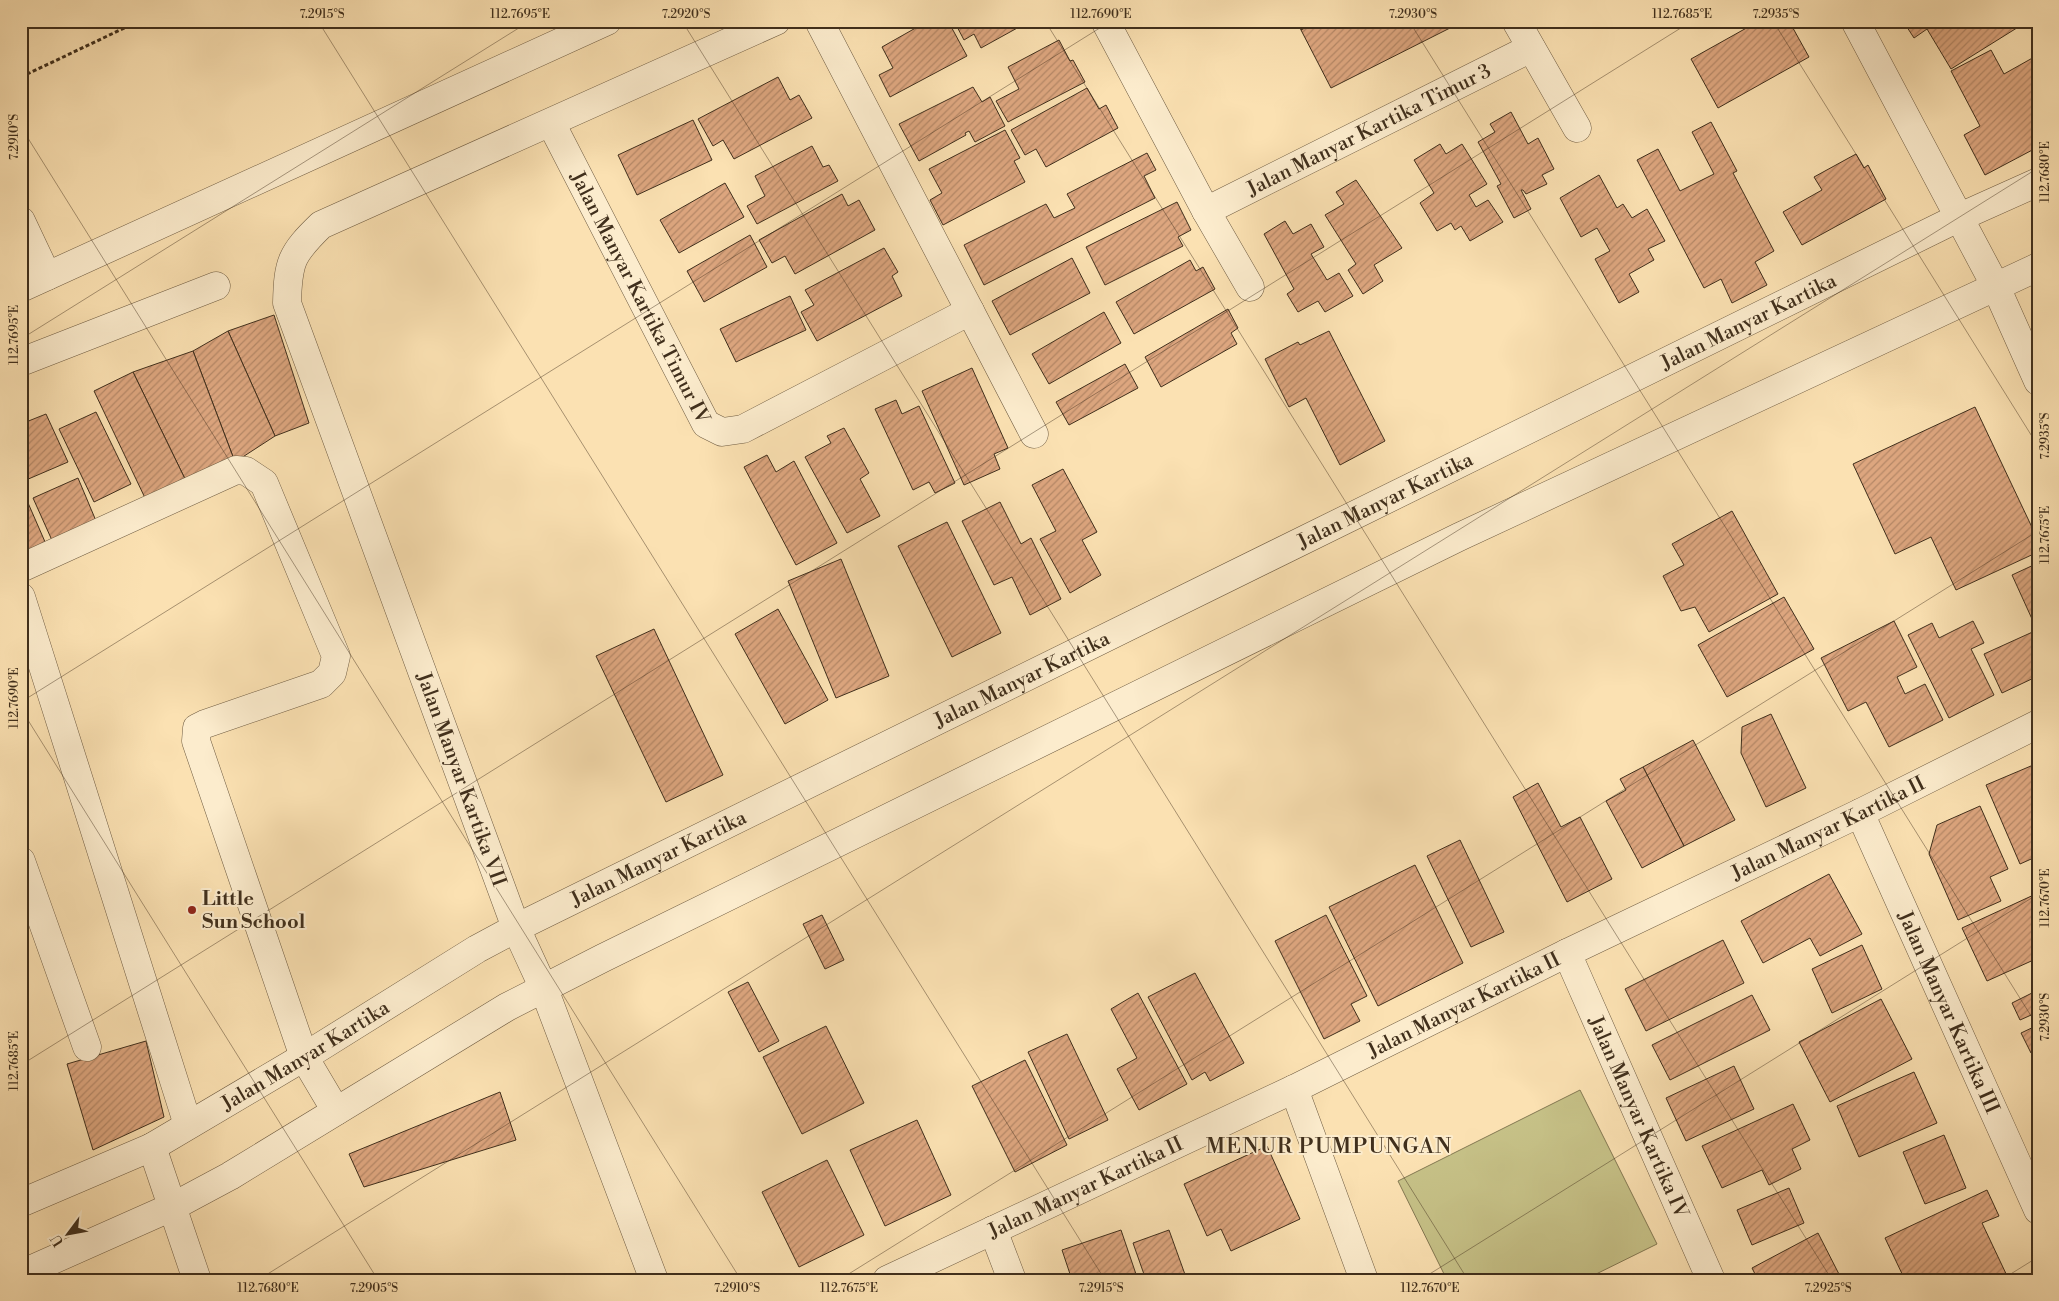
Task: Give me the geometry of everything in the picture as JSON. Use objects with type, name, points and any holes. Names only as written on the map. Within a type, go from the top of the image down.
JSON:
[{"type":"street","points":[[21,288],[607,21]]},
{"type":"street","points":[[551,123],[776,21]]},
{"type":"street","points":[[818,21],[1034,434]]},
{"type":"street","points":[[1106,21],[1206,211],[1250,287]]},
{"type":"street","points":[[1516,21],[1577,128]]},
{"type":"street","points":[[1855,21],[1996,287],[2038,381]]},
{"type":"street","name":"Jalan Manyar Kartika Timur 3","points":[[1206,211],[1531,48]]},
{"type":"street","name":"Jalan Manyar Kartika VII","points":[[551,123],[321,225],[298,246],[287,273],[287,303],[516,928],[544,989],[654,1280]]},
{"type":"street","name":"Jalan Manyar Kartika Timur IV","points":[[551,123],[706,424],[722,432],[743,429],[970,311]]},
{"type":"street","name":"Jalan Manyar Kartika","points":[[22,1201],[152,1146],[304,1057],[477,949],[516,928],[1960,217],[2038,182]]},
{"type":"street","points":[[21,220],[47,276]]},
{"type":"street","points":[[21,1274],[174,1206],[230,1176],[507,1007],[603,958],[1459,537],[2038,267]]},
{"type":"street","points":[[21,362],[216,286]]},
{"type":"street","points":[[21,568],[236,470],[246,471],[264,483],[336,656],[332,673],[321,684],[197,728],[196,741],[304,1057],[336,1111]]},
{"type":"street","points":[[21,597],[188,1125]]},
{"type":"street","name":"Jalan Manyar Kartika II","points":[[887,1280],[1294,1089],[1568,953],[1860,813],[2038,724]]},
{"type":"street","name":"Jalan Manyar Kartika III","points":[[1860,813],[2038,1210]]},
{"type":"street","points":[[21,860],[87,1047]]},
{"type":"street","name":"Jalan Manyar Kartika IV","points":[[1568,953],[1711,1280]]},
{"type":"street","points":[[1294,1089],[1364,1280]]},
{"type":"street","points":[[152,1146],[174,1206],[197,1280]]},
{"type":"street","points":[[993,1230],[1012,1280]]},
{"type":"path","points":[[21,77],[139,21]]},
{"type":"shaded area","points":[[1580,1090],[1657,1244],[1584,1280],[1447,1280],[1398,1181]]},
{"type":"building","points":[[928,21],[948,21],[967,56],[890,97],[879,75],[893,68],[882,47]]},
{"type":"building","points":[[954,21],[1030,21],[981,48],[974,34],[964,40]]},
{"type":"building","points":[[1297,21],[1318,21],[1301,30]]},
{"type":"building","points":[[1318,21],[1447,21],[1450,28],[1331,88],[1301,30]]},
{"type":"building","points":[[1759,21],[1789,21],[1809,57],[1718,108],[1691,59]]},
{"type":"building","points":[[1903,21],[2028,21],[1951,69],[1927,29],[1914,38]]},
{"type":"building","points":[[1059,40],[1070,61],[1073,60],[1085,82],[1008,122],[996,101],[1019,89],[1008,67]]},
{"type":"building","points":[[1991,50],[2004,74],[2036,56],[2038,59],[2038,147],[1985,175],[1964,135],[1980,126],[1951,71]]},
{"type":"building","points":[[778,77],[790,100],[799,95],[812,118],[734,159],[723,140],[713,146],[698,119]]},
{"type":"building","points":[[973,87],[982,102],[990,97],[1005,126],[975,142],[969,131],[965,133],[966,135],[919,161],[899,124]]},
{"type":"building","points":[[1087,88],[1099,109],[1106,105],[1118,128],[1046,167],[1036,149],[1025,155],[1011,130]]},
{"type":"building","points":[[1511,112],[1528,144],[1538,138],[1554,169],[1542,175],[1547,184],[1526,194],[1521,190],[1531,209],[1514,218],[1497,186],[1501,184],[1478,142],[1495,132],[1490,124]]},
{"type":"building","points":[[693,120],[712,160],[637,195],[618,155]]},
{"type":"building","points":[[1711,122],[1737,171],[1733,173],[1774,251],[1755,262],[1767,285],[1732,303],[1721,279],[1704,288],[1637,160],[1658,149],[1680,191],[1714,174],[1692,132]]},
{"type":"building","points":[[1005,130],[1020,158],[1014,161],[1025,182],[943,225],[930,200],[942,193],[929,169]]},
{"type":"building","points":[[1440,144],[1446,154],[1462,144],[1487,184],[1469,195],[1476,207],[1488,200],[1503,222],[1470,241],[1461,226],[1455,230],[1451,223],[1437,231],[1420,203],[1434,193],[1414,160]]},
{"type":"building","points":[[812,146],[823,167],[829,165],[838,181],[757,224],[747,206],[765,196],[755,176]]},
{"type":"building","points":[[1147,153],[1156,170],[1144,176],[1155,198],[984,285],[964,245],[1046,204],[1054,218],[1075,208],[1067,194]]},
{"type":"building","points":[[1856,154],[1864,168],[1868,165],[1886,199],[1802,245],[1783,212],[1822,190],[1814,177]]},
{"type":"building","points":[[1599,175],[1617,208],[1623,204],[1632,218],[1647,209],[1665,241],[1648,249],[1654,260],[1629,274],[1639,292],[1619,303],[1595,259],[1610,251],[1597,228],[1581,237],[1560,198]]},
{"type":"building","points":[[1356,180],[1402,248],[1374,265],[1383,281],[1363,294],[1348,270],[1356,264],[1325,215],[1344,204],[1336,192]]},
{"type":"building","points":[[725,183],[744,217],[679,253],[660,220]]},
{"type":"building","points":[[842,194],[848,206],[859,200],[875,230],[795,274],[785,256],[772,263],[759,240]]},
{"type":"building","points":[[1177,202],[1191,230],[1178,237],[1183,246],[1105,285],[1086,247]]},
{"type":"building","points":[[1285,221],[1293,234],[1311,224],[1324,247],[1311,254],[1327,280],[1339,273],[1353,296],[1325,312],[1318,301],[1298,312],[1287,294],[1294,289],[1264,234]]},
{"type":"building","points":[[750,235],[767,267],[704,302],[687,271]]},
{"type":"building","points":[[884,248],[898,272],[892,276],[902,296],[817,341],[801,312],[814,305],[805,290]]},
{"type":"building","points":[[1072,258],[1090,293],[1010,335],[992,301]]},
{"type":"building","points":[[1190,260],[1196,271],[1203,267],[1215,289],[1134,334],[1116,302]]},
{"type":"building","points":[[790,296],[806,330],[736,362],[720,329]]},
{"type":"building","points":[[1228,309],[1238,328],[1231,333],[1237,344],[1161,387],[1145,357]]},
{"type":"building","points":[[1104,312],[1121,343],[1049,384],[1032,354]]},
{"type":"building","points":[[274,315],[309,423],[275,436],[228,331]]},
{"type":"building","points":[[228,331],[275,436],[235,462],[193,351]]},
{"type":"building","points":[[1329,331],[1385,441],[1340,465],[1306,398],[1289,407],[1265,359],[1298,342],[1300,345]]},
{"type":"building","points":[[193,351],[235,462],[186,481],[133,372]]},
{"type":"building","points":[[1125,364],[1138,388],[1069,425],[1056,402]]},
{"type":"building","points":[[972,368],[1008,448],[994,454],[1000,469],[964,485],[922,391]]},
{"type":"building","points":[[133,372],[186,481],[146,500],[94,391]]},
{"type":"building","points":[[896,400],[902,414],[919,406],[955,483],[935,493],[929,482],[913,490],[875,409]]},
{"type":"building","points":[[1975,407],[2038,540],[2038,552],[1956,590],[1931,537],[1895,554],[1853,464]]},
{"type":"building","points":[[96,412],[131,484],[94,502],[59,429]]},
{"type":"building","points":[[46,414],[68,462],[26,480],[21,468],[21,424]]},
{"type":"building","points":[[844,428],[869,473],[860,479],[880,516],[847,533],[805,457],[831,443],[827,436]]},
{"type":"building","points":[[767,455],[776,472],[794,461],[837,543],[796,565],[744,467]]},
{"type":"building","points":[[1063,469],[1097,532],[1082,540],[1101,575],[1070,593],[1040,539],[1056,531],[1032,485]]},
{"type":"building","points":[[78,478],[99,528],[55,547],[33,498]]},
{"type":"building","points":[[25,496],[49,551],[21,563],[21,498]]},
{"type":"building","points":[[1000,502],[1021,544],[1031,538],[1061,599],[1030,615],[1012,577],[994,585],[962,521]]},
{"type":"building","points":[[1732,511],[1778,594],[1709,632],[1695,607],[1681,611],[1663,576],[1684,565],[1672,544]]},
{"type":"building","points":[[947,522],[1001,633],[952,657],[898,546]]},
{"type":"building","points":[[841,559],[889,676],[836,698],[788,581]]},
{"type":"building","points":[[2038,563],[2038,676],[2002,693],[1984,654],[2037,630],[2012,575]]},
{"type":"building","points":[[1784,597],[1814,649],[1727,697],[1698,645]]},
{"type":"building","points":[[778,609],[828,700],[785,724],[735,634]]},
{"type":"building","points":[[1894,621],[1917,667],[1897,677],[1905,694],[1925,684],[1943,720],[1889,747],[1866,702],[1848,711],[1821,658]]},
{"type":"building","points":[[1973,621],[1984,643],[1971,649],[1994,695],[1949,718],[1908,635],[1932,623],[1939,638]]},
{"type":"building","points":[[654,629],[723,775],[666,802],[596,656]]},
{"type":"building","points":[[1771,714],[1806,788],[1766,807],[1741,753],[1742,727]]},
{"type":"building","points":[[1693,740],[1735,820],[1684,846],[1643,767]]},
{"type":"building","points":[[2038,763],[2038,856],[2020,864],[1986,785]]},
{"type":"building","points":[[1643,767],[1684,846],[1642,868],[1606,801],[1626,790],[1620,779]]},
{"type":"building","points":[[1538,783],[1561,827],[1580,817],[1612,879],[1567,902],[1513,797]]},
{"type":"building","points":[[1980,806],[2008,869],[1990,877],[2001,901],[1958,920],[1929,854],[1937,825]]},
{"type":"building","points":[[1460,840],[1504,932],[1471,947],[1427,856]]},
{"type":"building","points":[[1415,865],[1463,963],[1378,1006],[1329,907]]},
{"type":"building","points":[[1829,874],[1862,934],[1820,956],[1810,938],[1763,963],[1741,921]]},
{"type":"building","points":[[2038,893],[2038,958],[1987,981],[1962,928]]},
{"type":"building","points":[[822,915],[844,960],[825,969],[803,924]]},
{"type":"building","points":[[1326,915],[1367,996],[1351,1004],[1360,1021],[1324,1039],[1275,941]]},
{"type":"building","points":[[1723,940],[1744,983],[1646,1031],[1625,989]]},
{"type":"building","points":[[1862,945],[1882,989],[1832,1013],[1812,969]]},
{"type":"building","points":[[1195,973],[1244,1063],[1210,1081],[1205,1072],[1192,1080],[1148,997]]},
{"type":"building","points":[[748,982],[779,1041],[759,1052],[728,992]]},
{"type":"building","points":[[2038,990],[2038,1012],[2020,1020],[2012,1003]]},
{"type":"building","points":[[1138,993],[1187,1084],[1139,1110],[1117,1069],[1137,1058],[1111,1009]]},
{"type":"building","points":[[1752,995],[1770,1030],[1670,1080],[1652,1045]]},
{"type":"building","points":[[1881,999],[1912,1059],[1830,1102],[1799,1042]]},
{"type":"building","points":[[2038,1025],[2038,1050],[2031,1053],[2021,1033]]},
{"type":"building","points":[[826,1026],[864,1103],[802,1134],[763,1057]]},
{"type":"building","points":[[1067,1034],[1108,1120],[1069,1139],[1028,1052]]},
{"type":"building","points":[[146,1041],[164,1117],[93,1150],[67,1064]]},
{"type":"building","points":[[1025,1060],[1067,1145],[1015,1172],[972,1086]]},
{"type":"building","points":[[1734,1066],[1754,1109],[1686,1141],[1666,1098]]},
{"type":"building","points":[[1914,1072],[1937,1123],[1859,1157],[1837,1106]]},
{"type":"building","points":[[500,1092],[516,1140],[364,1187],[349,1154]]},
{"type":"building","points":[[1793,1104],[1810,1140],[1792,1149],[1801,1169],[1769,1185],[1762,1170],[1722,1188],[1702,1146]]},
{"type":"building","points":[[917,1120],[951,1195],[885,1226],[850,1150]]},
{"type":"building","points":[[1944,1135],[1966,1188],[1925,1204],[1903,1152]]},
{"type":"building","points":[[1267,1146],[1300,1219],[1231,1251],[1221,1229],[1207,1236],[1184,1184]]},
{"type":"building","points":[[827,1160],[864,1235],[799,1267],[762,1192]]},
{"type":"building","points":[[1789,1188],[1804,1223],[1752,1245],[1737,1210]]},
{"type":"building","points":[[1987,1190],[1999,1216],[1982,1223],[2009,1280],[1905,1280],[1885,1238]]},
{"type":"building","points":[[1121,1230],[1138,1280],[1072,1280],[1062,1250]]},
{"type":"building","points":[[1169,1230],[1187,1280],[1146,1280],[1133,1243]]},
{"type":"building","points":[[1818,1233],[1842,1280],[1758,1280],[1752,1268]]},
{"type":"place","name":"Little Sun School","points":[[192,910]]},
{"type":"district","name":"MENUR PUMPUNGAN","points":[[1329,1145]]}]
